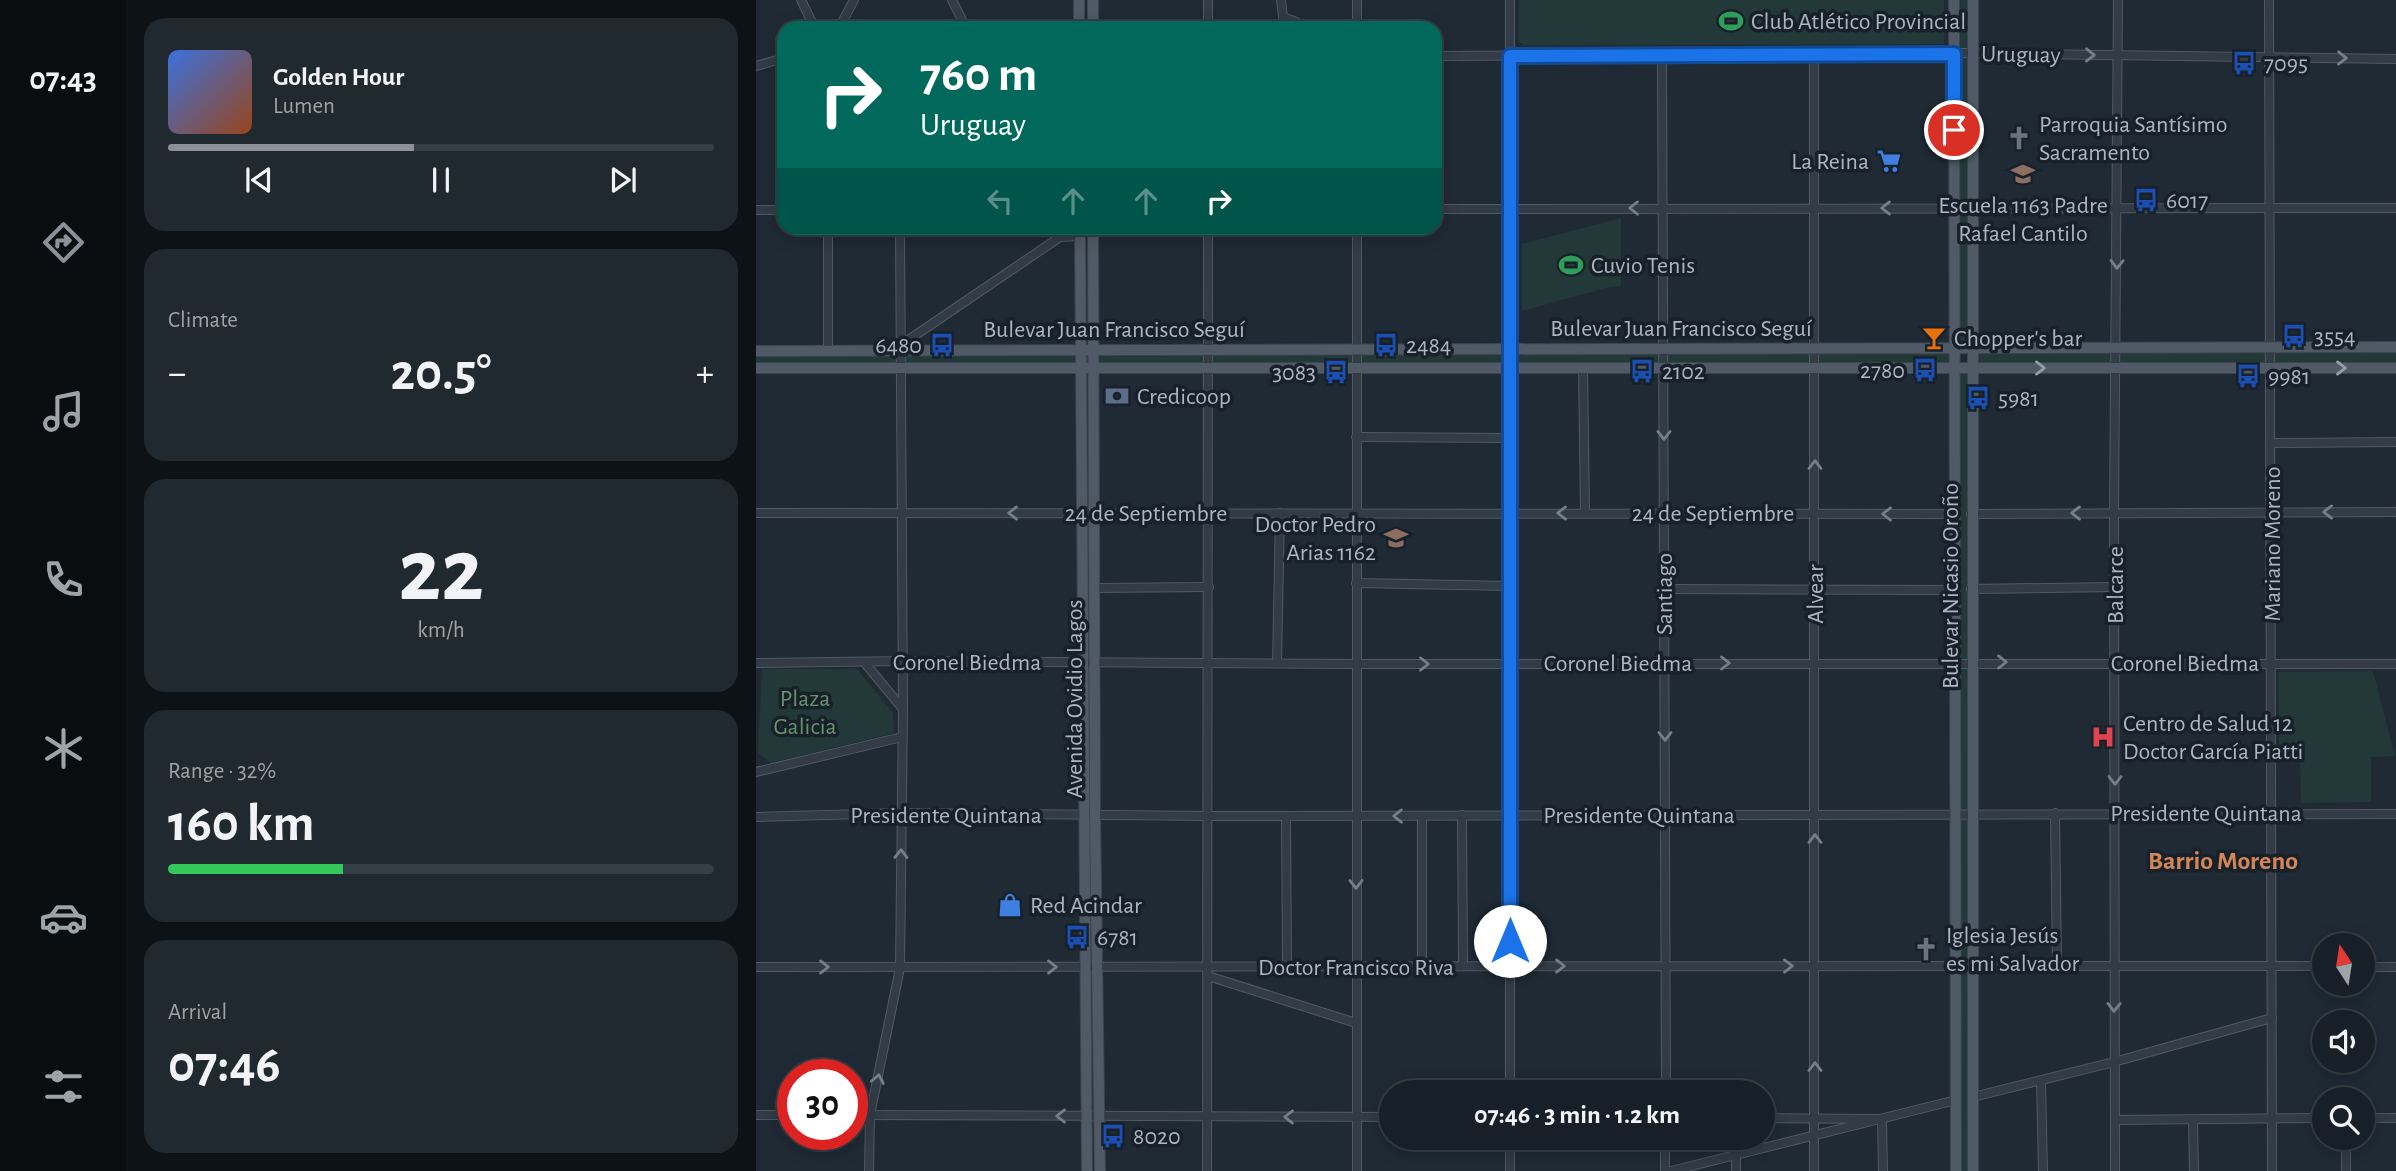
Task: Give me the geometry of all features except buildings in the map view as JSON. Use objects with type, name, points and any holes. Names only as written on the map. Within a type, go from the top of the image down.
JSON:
[{"type":"main road","points":[[1079,0],[1079,21]]},
{"type":"main road","points":[[1093,0],[1093,21]]},
{"type":"main road","name":"Bulevar Nicasio Oroño","points":[[1954,0],[1956,1171]]},
{"type":"main road","name":"Bulevar Nicasio Oroño","points":[[1973,0],[1973,1171]]},
{"type":"main road","name":"Avenida Ovidio Lagos","points":[[1080,235],[1087,1171]]},
{"type":"main road","name":"Avenida Ovidio Lagos","points":[[1093,235],[1095,816],[1100,1171]]},
{"type":"main road","name":"Bulevar Juan Francisco Seguí","points":[[756,351],[901,348],[1510,350],[2396,347]]},
{"type":"main road","name":"Bulevar Juan Francisco Seguí","points":[[756,368],[2396,368]]},
{"type":"street","points":[[801,0],[812,21]]},
{"type":"street","points":[[843,21],[854,0]]},
{"type":"street","points":[[952,0],[962,21]]},
{"type":"street","points":[[1208,0],[1208,21]]},
{"type":"street","points":[[1281,0],[1283,17],[1293,21]]},
{"type":"street","points":[[1357,0],[1357,21]]},
{"type":"street","points":[[1510,0],[1510,1080]]},
{"type":"street","name":"Balcarce","points":[[2115,1171],[2114,513],[2118,0]]},
{"type":"street","name":"Mariano Moreno","points":[[2269,0],[2272,1171]]},
{"type":"street","name":"Alvear","points":[[1814,54],[1815,1171]]},
{"type":"street","name":"Uruguay","points":[[1442,56],[1973,54],[2396,59]]},
{"type":"street","name":"Santiago","points":[[1662,55],[1666,1080]]},
{"type":"street","points":[[756,66],[777,60]]},
{"type":"street","points":[[1442,209],[2396,208]]},
{"type":"street","points":[[756,210],[777,210]]},
{"type":"street","points":[[828,235],[828,351]]},
{"type":"street","points":[[869,1171],[870,1115],[900,968],[903,709],[900,235]]},
{"type":"street","points":[[901,348],[1056,235]]},
{"type":"street","points":[[1207,1171],[1208,235]]},
{"type":"street","points":[[1357,235],[1357,1171]]},
{"type":"street","points":[[1583,368],[1585,513]]},
{"type":"street","points":[[1356,437],[1510,438]]},
{"type":"street","points":[[2272,443],[2396,442]]},
{"type":"street","points":[[1971,514],[2396,512]]},
{"type":"street","name":"24 de Septiembre","points":[[756,513],[1955,514]]},
{"type":"street","points":[[1277,663],[1280,513]]},
{"type":"street","points":[[1356,583],[1510,586]]},
{"type":"street","points":[[1096,588],[1209,587]]},
{"type":"street","points":[[1972,589],[2115,587]]},
{"type":"street","points":[[1664,589],[1955,590]]},
{"type":"street","points":[[864,662],[903,709]]},
{"type":"street","name":"Coronel Biedma","points":[[756,663],[2396,664]]},
{"type":"street","points":[[756,772],[902,737]]},
{"type":"street","name":"Presidente Quintana","points":[[756,817],[901,813],[1083,816],[2396,814]]},
{"type":"street","points":[[2055,813],[2057,966]]},
{"type":"street","points":[[1462,815],[1463,966]]},
{"type":"street","points":[[1286,816],[1287,967]]},
{"type":"street","points":[[1422,816],[1422,967]]},
{"type":"street","name":"Doctor Francisco Riva","points":[[756,967],[1099,967],[1208,972],[1287,967],[1956,966]]},
{"type":"street","points":[[1972,966],[2312,966]]},
{"type":"street","points":[[2375,967],[2396,967]]},
{"type":"street","points":[[1208,972],[1356,1023]]},
{"type":"street","points":[[1973,1097],[2114,1062],[2272,1018]]},
{"type":"street","points":[[2041,1081],[2043,1171]]},
{"type":"street","points":[[1666,1150],[1668,1171],[1956,1100]]},
{"type":"street","points":[[756,1115],[777,1115]]},
{"type":"street","points":[[870,1115],[1379,1117]]},
{"type":"street","points":[[1775,1118],[1882,1119]]},
{"type":"street","points":[[2115,1120],[2312,1118]]},
{"type":"street","points":[[2375,1118],[2396,1118]]},
{"type":"street","points":[[1882,1119],[1883,1171]]},
{"type":"street","points":[[2193,1120],[2194,1171]]},
{"type":"street","points":[[1510,1150],[1510,1171]]},
{"type":"street","points":[[2346,1150],[2346,1171]]},
{"type":"street","points":[[1736,1154],[1736,1171]]},
{"type":"green space","name":"Club Atlético Provincial","points":[[1519,0],[1944,0],[1944,44],[1523,45],[1518,41]]},
{"type":"green space","points":[[1954,0],[1973,0],[1972,348],[2396,347],[2396,368],[1971,368],[1973,1171],[1957,1171],[1955,367],[756,368],[756,351],[1954,349]],"holes":[[[1955,349],[1971,349],[1971,367],[1955,367]]]},
{"type":"green space","name":"Cuvio Tenis","points":[[1621,218],[1621,286],[1522,311],[1522,244]]},
{"type":"green space","name":"Plaza Galicia","points":[[762,669],[857,669],[893,713],[894,733],[771,763],[758,753]]},
{"type":"green space","points":[[2373,671],[2395,756],[2371,757],[2371,802],[2301,803],[2300,757],[2279,757],[2278,672]]},
{"type":"place","name":"Club Atlético Provincial","points":[[1731,21]]},
{"type":"place","name":"7095","points":[[2244,63]]},
{"type":"place","name":"Parroquia Santísimo Sacramento","points":[[2019,138]]},
{"type":"place","name":"La Reina","points":[[1889,161]]},
{"type":"place","name":"Escuela 1163 Padre Rafael Cantilo","points":[[2023,174]]},
{"type":"place","name":"6017","points":[[2146,200]]},
{"type":"place","name":"Cuvio Tenis","points":[[1571,265]]},
{"type":"place","name":"3554","points":[[2294,336]]},
{"type":"place","name":"Chopper's bar","points":[[1934,338]]},
{"type":"place","name":"6480","points":[[942,345]]},
{"type":"place","name":"2484","points":[[1386,345]]},
{"type":"place","name":"2780","points":[[1925,370]]},
{"type":"place","name":"2102","points":[[1642,371]]},
{"type":"place","name":"3083","points":[[1336,372]]},
{"type":"place","name":"9981","points":[[2248,376]]},
{"type":"place","name":"Credicoop","points":[[1117,396]]},
{"type":"place","name":"5981","points":[[1978,398]]},
{"type":"place","name":"Doctor Pedro Arias 1162","points":[[1396,538]]},
{"type":"place","name":"Centro de Salud 12 Doctor García Piatti","points":[[2103,737]]},
{"type":"place","name":"Red Acindar","points":[[1010,905]]},
{"type":"place","name":"6781","points":[[1077,937]]},
{"type":"place","name":"Iglesia Jesús es mi Salvador","points":[[1926,949]]},
{"type":"place","name":"8020","points":[[1113,1136]]},
{"type":"district","name":"Barrio Moreno","points":[[2223,860]]},
{"type":"route","points":[[1510,941],[1510,56],[1954,54],[1954,130]]}]
